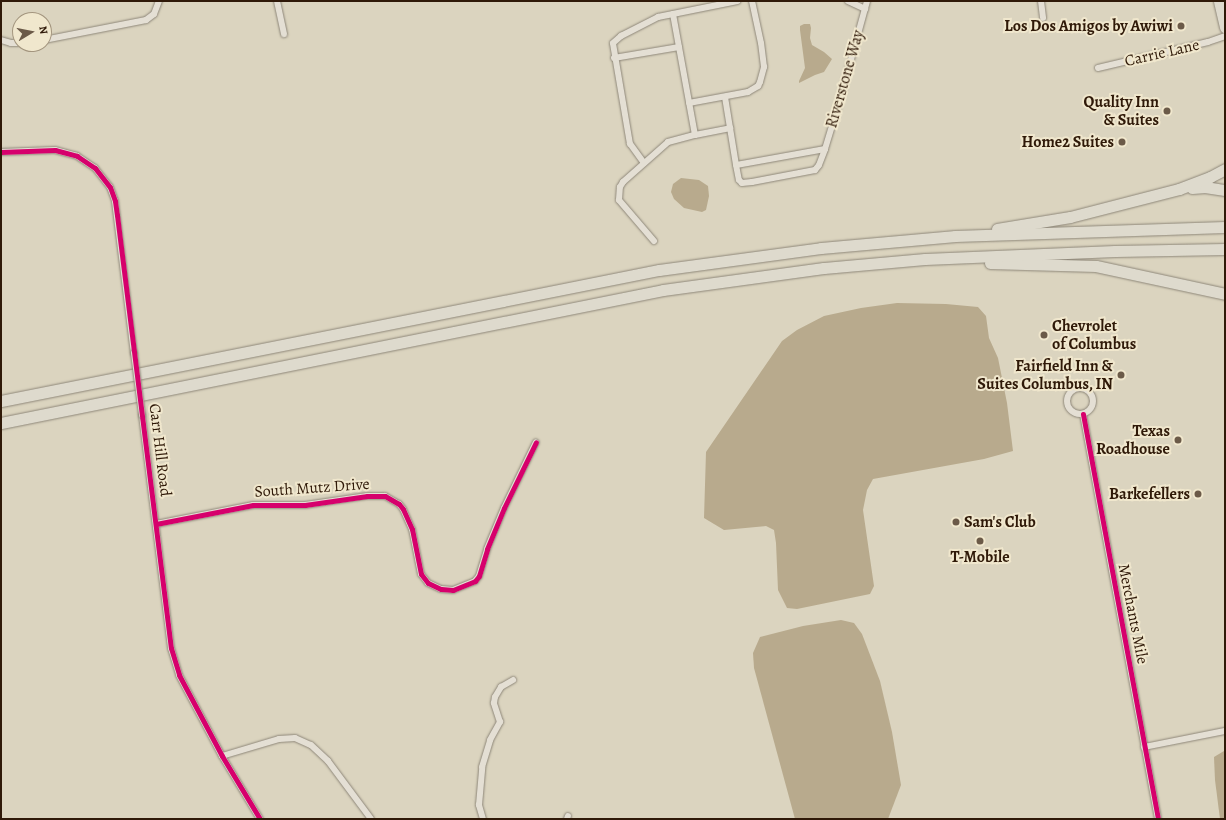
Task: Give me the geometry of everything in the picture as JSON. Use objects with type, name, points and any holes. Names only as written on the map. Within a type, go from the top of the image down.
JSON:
[{"type":"highway","points":[[1219,1],[1225,27]]},
{"type":"highway","points":[[955,236],[1070,217],[1178,189],[1210,177],[1225,169]]},
{"type":"highway","points":[[1178,189],[1205,187],[1225,190]]},
{"type":"highway","points":[[1,401],[659,270],[821,248],[955,236],[1225,228]]},
{"type":"highway","points":[[1,423],[662,290],[824,268],[925,260],[1115,251],[1225,248]]},
{"type":"highway","points":[[925,260],[940,262],[1096,266],[1225,294]]},
{"type":"highway","points":[[1210,290],[1225,291]]},
{"type":"street","points":[[52,38],[146,20],[154,14],[159,1]]},
{"type":"street","points":[[277,1],[284,34]]},
{"type":"street","points":[[644,163],[630,144],[612,48],[616,39],[650,20],[737,1]]},
{"type":"street","points":[[689,103],[748,92],[758,86],[763,76],[764,67],[761,43],[752,1]]},
{"type":"street","name":"Riverstone Way","points":[[848,1],[865,8]]},
{"type":"street","name":"Riverstone Way","points":[[736,165],[739,180],[742,183],[815,170],[819,165],[825,149],[866,1]]},
{"type":"street","points":[[1041,1],[1044,18]]},
{"type":"street","points":[[673,14],[695,135]]},
{"type":"street","name":"Carrie Lane","points":[[1098,68],[1208,42],[1225,36]]},
{"type":"street","points":[[1,40],[12,43]]},
{"type":"street","points":[[614,58],[679,47]]},
{"type":"street","points":[[725,97],[736,165],[825,149]]},
{"type":"street","points":[[654,241],[619,200],[618,194],[623,182],[668,142],[730,128]]},
{"type":"street","name":"Carr Hill Road","points":[[1,152],[55,150],[78,156],[95,168],[110,187],[115,201],[171,648],[179,675],[222,756],[260,819]]},
{"type":"street","points":[[1079,388],[1088,390],[1093,400],[1090,410],[1083,414],[1078,414],[1071,410],[1067,403],[1071,391],[1079,388]]},
{"type":"street","name":"Merchants Mile","points":[[1083,414],[1158,819]]},
{"type":"street","name":"South Mutz Drive","points":[[156,524],[253,505],[305,505],[367,496],[385,496],[399,504],[403,509],[412,529],[421,574],[428,583],[441,589],[453,590],[475,581],[479,576],[504,508],[536,442]]},
{"type":"street","points":[[483,819],[479,805],[482,767],[490,740],[500,722],[494,703],[495,697],[501,687],[513,680]]},
{"type":"street","points":[[1144,747],[1225,731]]},
{"type":"street","points":[[222,756],[279,739],[295,738],[311,745],[328,761],[371,819]]},
{"type":"shaded area","points":[[810,24],[810,38],[812,45],[832,59],[824,72],[799,83],[805,68],[800,30],[800,26]]},
{"type":"shaded area","points":[[681,178],[699,180],[708,186],[709,196],[706,210],[702,212],[684,208],[674,199],[671,192],[673,184]]},
{"type":"shaded area","points":[[897,303],[946,304],[978,307],[986,316],[989,338],[998,358],[1007,403],[1013,451],[984,459],[873,479],[867,490],[863,510],[874,586],[870,594],[797,609],[787,608],[778,590],[774,530],[766,526],[724,530],[704,518],[706,452],[782,341],[797,330],[824,316],[861,308]]},
{"type":"shaded area","points":[[841,620],[854,623],[862,634],[880,681],[892,732],[901,785],[888,819],[795,819],[754,668],[753,653],[760,637],[803,626]]},
{"type":"shaded area","points":[[1224,751],[1225,819],[1220,819],[1215,780],[1214,757]]},
{"type":"cycle path","points":[[1,152],[55,150],[77,156],[95,168],[110,187],[115,201],[117,215],[171,648],[179,675],[222,756],[260,819]]},
{"type":"cycle path","points":[[1083,414],[1158,819]]},
{"type":"cycle path","points":[[156,524],[253,505],[305,505],[367,496],[385,496],[399,504],[403,509],[412,529],[421,574],[428,583],[441,589],[453,590],[475,581],[479,576],[487,549],[504,508],[536,442]]},
{"type":"place","name":"Los Dos Amigos by Awiwi","points":[[1181,26]]},
{"type":"place","name":"Quality Inn & Suites","points":[[1167,111]]},
{"type":"place","name":"Home2 Suites","points":[[1122,142]]},
{"type":"place","name":"Chevrolet of Columbus","points":[[1044,335]]},
{"type":"place","name":"Fairfield Inn & Suites Columbus, IN","points":[[1121,375]]},
{"type":"place","name":"Texas Roadhouse","points":[[1178,440]]},
{"type":"place","name":"Barkefellers","points":[[1198,494]]},
{"type":"place","name":"Sam's Club","points":[[956,522]]},
{"type":"place","name":"T-Mobile","points":[[980,541]]}]
